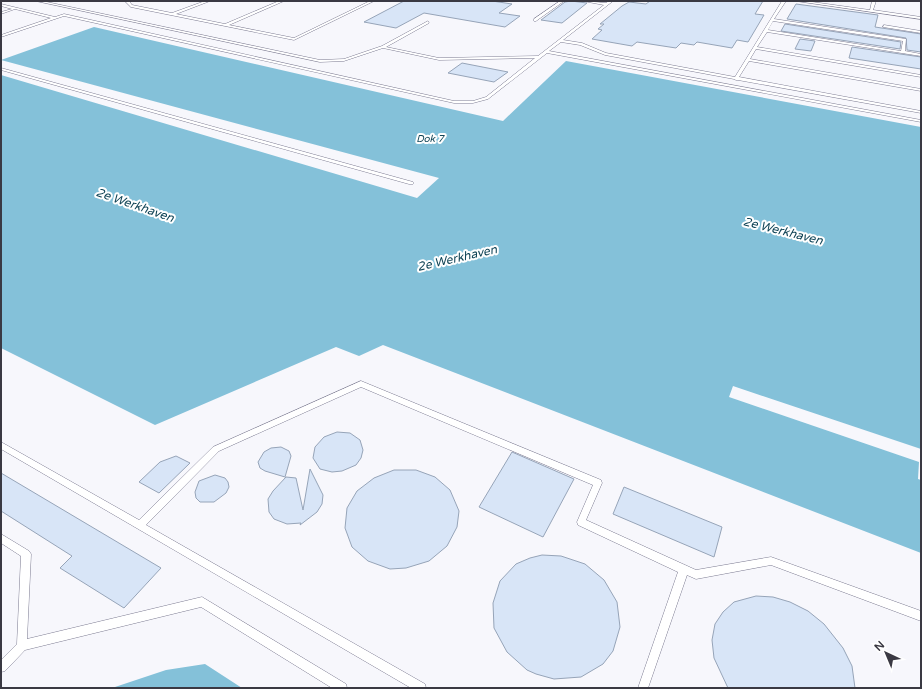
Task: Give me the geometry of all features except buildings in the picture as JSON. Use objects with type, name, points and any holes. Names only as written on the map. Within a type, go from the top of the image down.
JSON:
[{"type":"lane","points":[[38,1],[320,61],[349,59],[383,48],[428,22]]},
{"type":"lane","points":[[173,14],[208,1]]},
{"type":"lane","points":[[225,25],[282,1]]},
{"type":"lane","points":[[129,2],[131,6],[294,39],[372,1]]},
{"type":"lane","points":[[535,20],[562,1]]},
{"type":"lane","points":[[585,1],[606,4]]},
{"type":"lane","points":[[1,36],[64,15],[454,102],[473,102],[487,98],[611,1]]},
{"type":"lane","points":[[736,79],[784,1]]},
{"type":"lane","points":[[798,1],[921,18]]},
{"type":"lane","points":[[871,11],[874,1]]},
{"type":"lane","points":[[1,5],[55,18]]},
{"type":"lane","points":[[1,13],[16,9]]},
{"type":"lane","points":[[882,36],[887,13]]},
{"type":"lane","points":[[772,20],[905,40],[902,52]]},
{"type":"lane","points":[[884,26],[921,32]]},
{"type":"lane","points":[[765,31],[921,55]]},
{"type":"lane","points":[[560,41],[581,44],[605,54],[921,112]]},
{"type":"lane","points":[[383,48],[439,59],[540,57]]},
{"type":"lane","points":[[754,48],[921,76]]},
{"type":"lane","points":[[546,52],[921,121]]},
{"type":"lane","points":[[747,60],[921,90]]},
{"type":"lane","points":[[1,69],[411,183]]},
{"type":"lane","points":[[140,525],[216,448],[361,384],[598,483],[581,522],[696,575],[771,561],[921,616]]},
{"type":"lane","points":[[1,445],[421,688]]},
{"type":"lane","points":[[1,538],[26,554],[22,646]]},
{"type":"lane","points":[[643,688],[684,569]]},
{"type":"lane","points":[[1,667],[22,646],[202,602],[342,688]]},
{"type":"water","points":[[94,27],[503,121],[566,61],[921,127],[921,553],[383,345],[359,356],[336,347],[155,425],[1,348],[1,75],[417,198],[439,178],[1,60]]},
{"type":"water","points":[[205,664],[242,688],[112,688],[166,670]]},
{"type":"pier","points":[[733,386],[921,449],[921,480],[918,479],[919,462],[729,397]]},
{"type":"water label","name":"Dok 7","points":[[430,139]]},
{"type":"water label","name":"2e Werkhaven","points":[[135,205]]},
{"type":"water label","name":"2e Werkhaven","points":[[783,231]]},
{"type":"water label","name":"2e Werkhaven","points":[[457,258]]}]
